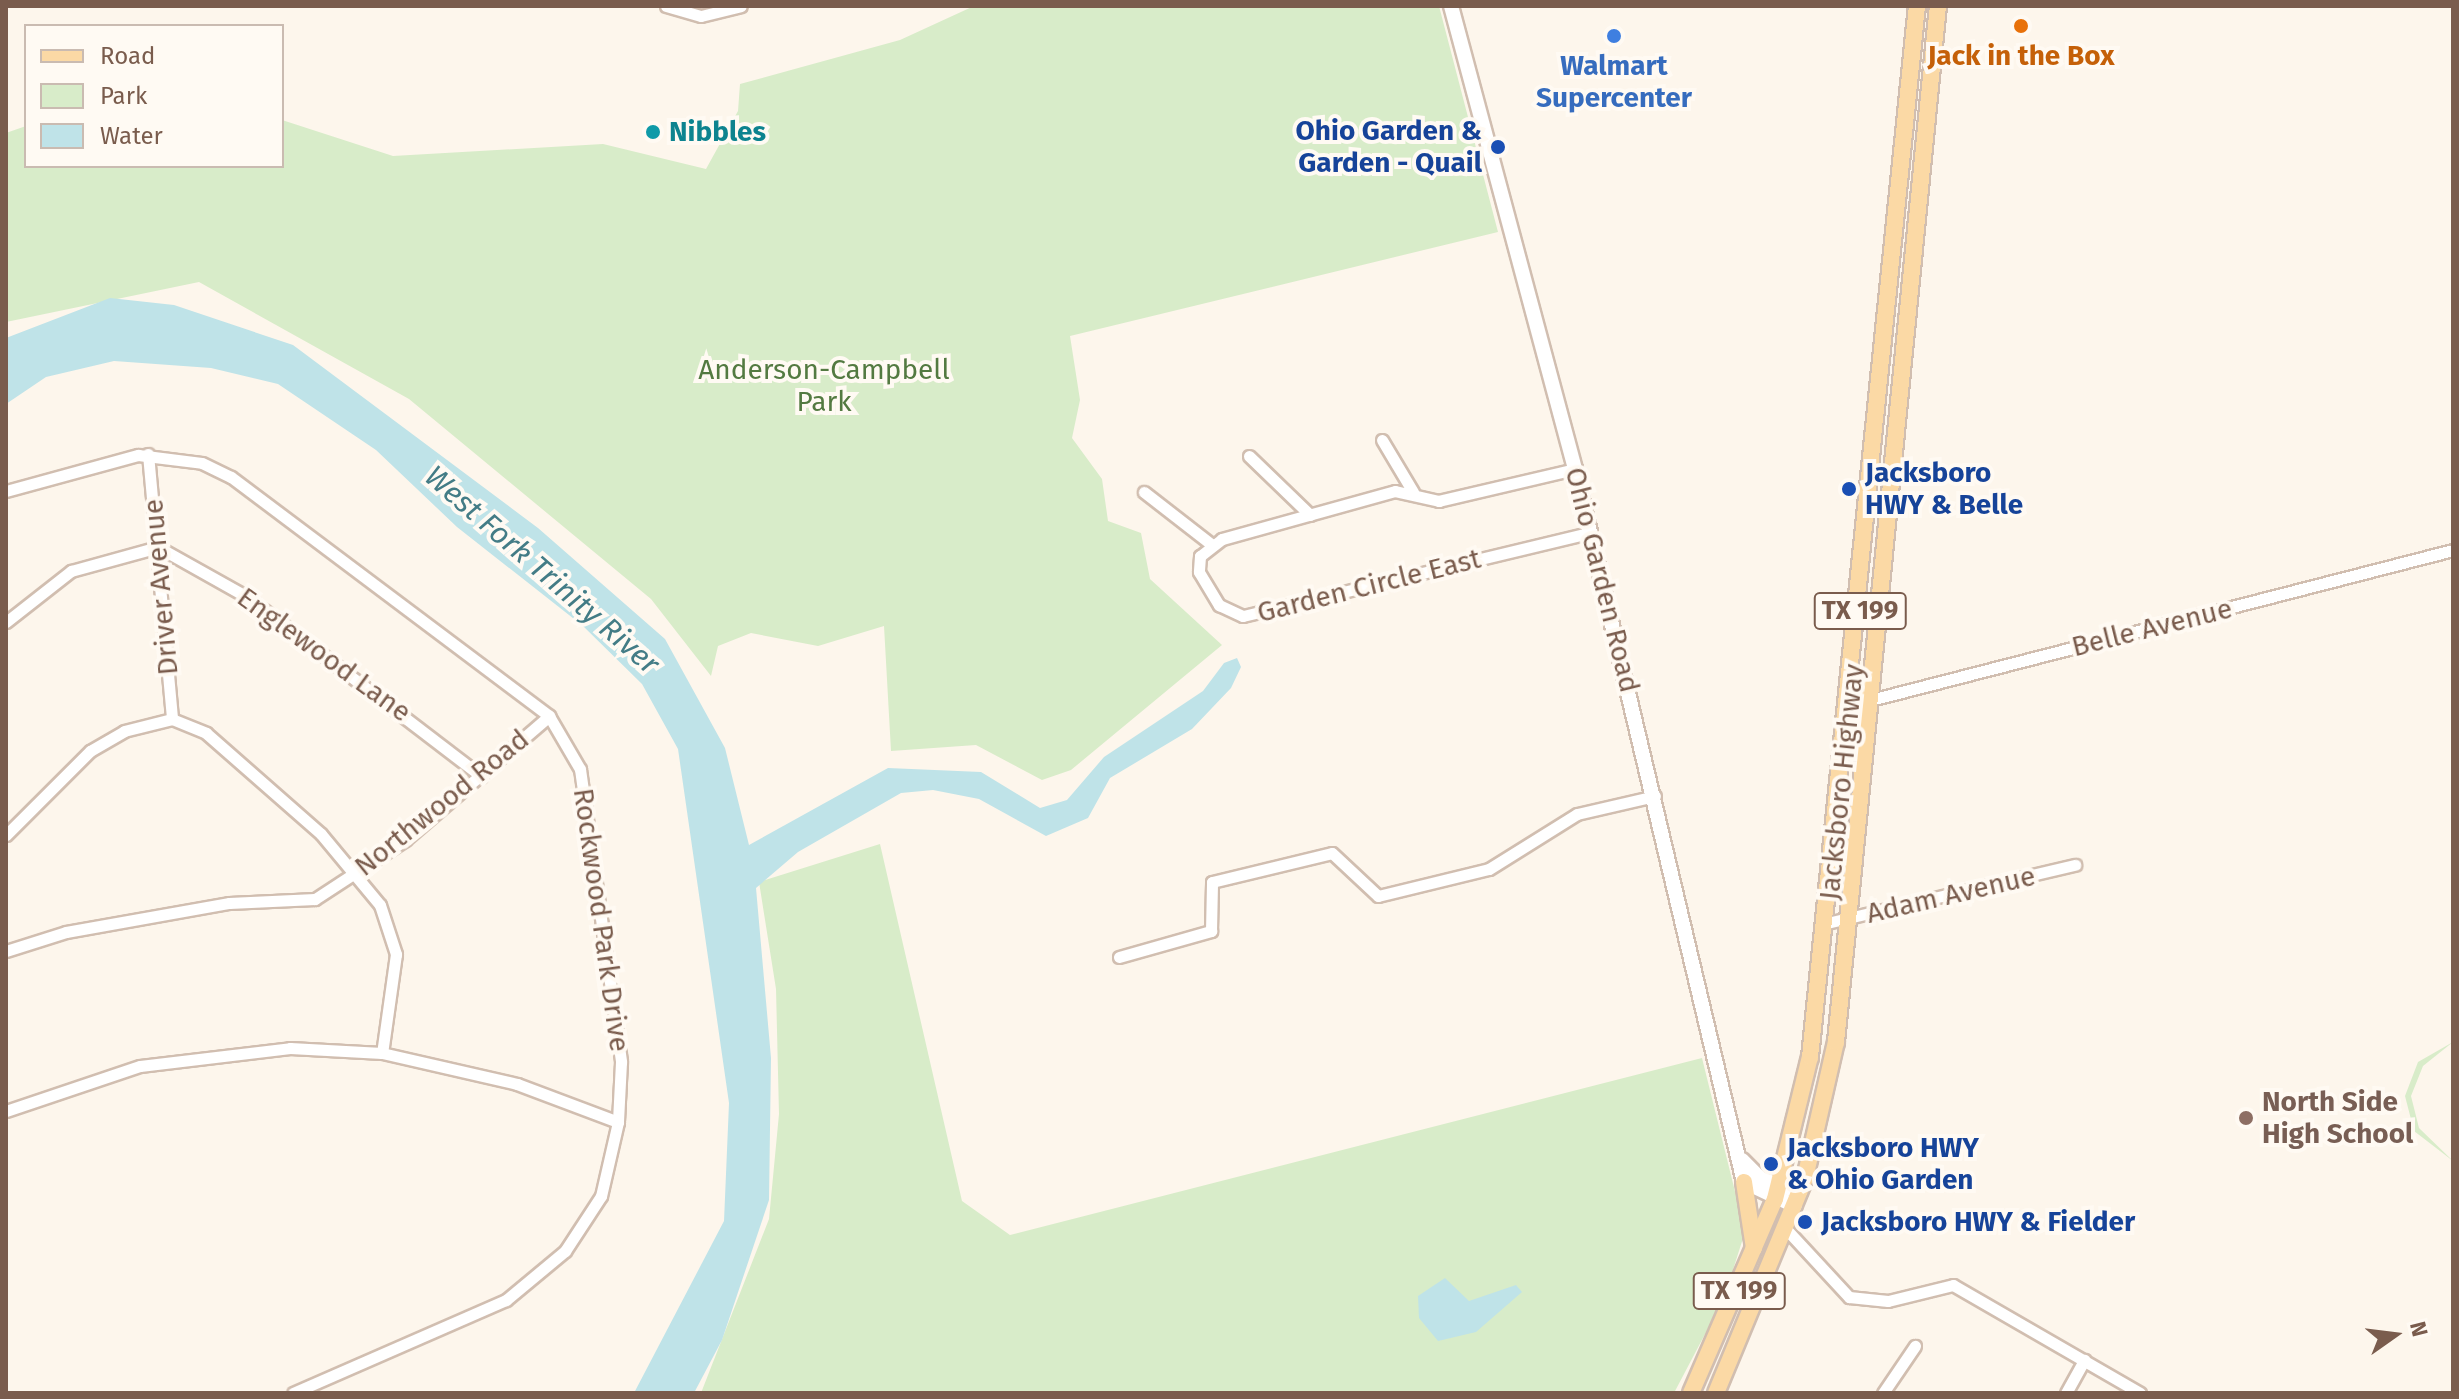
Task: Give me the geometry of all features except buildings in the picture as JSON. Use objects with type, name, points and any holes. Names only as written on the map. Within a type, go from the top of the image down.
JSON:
[{"type":"main road","name":"Jacksboro Highway","points":[[1691,1393],[1754,1254],[1777,1192],[1810,1057],[1851,705],[1917,6]]},
{"type":"main road","name":"Jacksboro Highway","points":[[1716,1393],[1786,1229],[1827,1094],[1874,700],[1938,6]]},
{"type":"main road","points":[[1877,420],[1898,424]]},
{"type":"main road","points":[[1744,1182],[1754,1254]]},
{"type":"street","points":[[666,6],[690,16],[741,6]]},
{"type":"street","name":"Ohio Garden Road","points":[[1451,6],[1575,469],[1655,796],[1744,1182]]},
{"type":"street","points":[[1382,440],[1413,492]]},
{"type":"street","name":"Rockwood Park Drive","points":[[6,491],[148,454],[202,463],[274,504],[549,716],[568,743],[588,799],[621,1062],[618,1122],[591,1215],[531,1281],[467,1321],[293,1393]]},
{"type":"street","name":"Driver Avenue","points":[[148,454],[172,719]]},
{"type":"street","points":[[1249,456],[1310,515]]},
{"type":"street","points":[[1144,492],[1212,545],[1310,515],[1413,492],[1439,501],[1575,469]]},
{"type":"street","name":"Garden Circle East","points":[[1212,545],[1200,556],[1202,580],[1219,605],[1243,616],[1590,533]]},
{"type":"street","points":[[6,622],[90,562],[158,547]]},
{"type":"street","name":"Englewood Lane","points":[[158,547],[247,597],[481,776]]},
{"type":"street","name":"Belle Avenue","points":[[1851,705],[2453,550]]},
{"type":"street","name":"Northwood Road","points":[[6,951],[66,932],[229,903],[315,899],[357,874],[481,776],[549,716]]},
{"type":"street","points":[[6,835],[90,751],[172,719],[206,733],[357,874],[380,905],[396,954],[382,1053]]},
{"type":"street","points":[[1119,957],[1211,931],[1212,882],[1332,853],[1378,896],[1489,869],[1577,814],[1655,796]]},
{"type":"street","name":"Adam Avenue","points":[[1827,923],[2075,865]]},
{"type":"street","points":[[6,1111],[140,1066],[213,1053],[382,1053],[517,1084],[618,1122]]},
{"type":"street","points":[[1739,1157],[1777,1192]]},
{"type":"street","points":[[1744,1182],[1797,1199]]},
{"type":"street","points":[[1786,1229],[1849,1297],[1888,1301],[1953,1285],[2140,1393]]},
{"type":"street","points":[[1883,1393],[1915,1346]]},
{"type":"street","points":[[2066,1393],[2084,1360]]},
{"type":"green space","name":"Anderson-Campbell Park","points":[[974,6],[1439,6],[1498,232],[1070,336],[1080,400],[1072,438],[1102,479],[1108,521],[1141,533],[1150,579],[1222,645],[1071,770],[1042,780],[976,745],[891,751],[884,626],[818,646],[751,633],[718,646],[711,676],[651,599],[409,399],[199,282],[6,322],[6,133],[24,127],[24,168],[284,168],[284,121],[393,156],[603,144],[706,169],[738,111],[740,84],[900,40]]},
{"type":"green space","points":[[880,844],[962,1201],[1010,1235],[1702,1058],[1745,1232],[1724,1298],[1674,1393],[701,1393],[769,1219],[779,1114],[776,989],[759,882]]},
{"type":"green space","points":[[2453,1042],[2423,1066],[2411,1096],[2419,1128],[2453,1161],[2414,1131],[2405,1096],[2418,1062]]},
{"type":"water","name":"West Fork Trinity River","points":[[110,298],[174,305],[293,345],[538,528],[665,639],[725,748],[749,845],[888,768],[981,772],[1040,808],[1067,800],[1104,757],[1203,691],[1224,663],[1237,658],[1241,667],[1231,688],[1192,729],[1110,778],[1088,818],[1046,836],[979,799],[933,790],[901,793],[798,852],[756,888],[771,1058],[769,1200],[722,1340],[694,1393],[634,1393],[724,1221],[729,1103],[678,749],[642,684],[583,626],[457,527],[376,450],[278,384],[211,368],[114,361],[46,377],[6,404],[6,338]]},
{"type":"water","points":[[1445,1278],[1469,1301],[1516,1285],[1522,1292],[1476,1332],[1438,1341],[1419,1318],[1418,1296]]},
{"type":"place","name":"Jack in the Box","points":[[2021,26]]},
{"type":"place","name":"Walmart Supercenter","points":[[1614,36]]},
{"type":"place","name":"Nibbles","points":[[653,132]]},
{"type":"place","name":"Ohio Garden & Garden - Quail","points":[[1498,147]]},
{"type":"place","name":"Jacksboro HWY & Belle","points":[[1849,489]]},
{"type":"place","name":"North Side High School","points":[[2246,1118]]},
{"type":"place","name":"Jacksboro HWY & Ohio Garden","points":[[1771,1164]]},
{"type":"place","name":"Jacksboro HWY & Fielder","points":[[1805,1222]]}]
